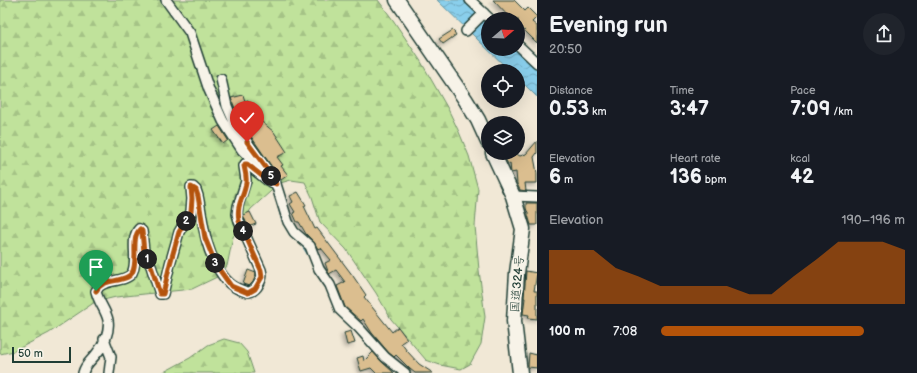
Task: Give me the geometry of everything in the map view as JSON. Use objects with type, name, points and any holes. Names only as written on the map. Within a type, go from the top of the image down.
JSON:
[{"type":"highway","points":[[397,0],[481,127]]},
{"type":"highway","name":"国道324号","points":[[496,160],[513,196],[523,229],[517,273],[514,321],[520,373]]},
{"type":"street","points":[[166,0],[190,33],[209,90],[223,121],[242,150],[258,166],[270,175]]},
{"type":"street","points":[[470,0],[481,12]]},
{"type":"street","points":[[466,31],[481,19]]},
{"type":"street","points":[[525,52],[537,63]]},
{"type":"street","points":[[221,79],[227,106],[234,122],[276,184],[288,222],[294,232],[310,246],[319,269],[330,285],[340,310],[359,328],[385,358],[405,373]]},
{"type":"street","points":[[83,373],[85,366],[98,352],[109,330],[108,319],[101,306],[96,291],[100,285],[132,274],[137,231],[140,229],[142,231],[144,252],[151,266],[160,294],[163,294],[179,232],[191,212],[191,187],[196,190],[198,196],[205,238],[216,265],[231,286],[248,293],[252,292],[260,283],[262,277],[261,270],[237,214],[246,181],[245,164],[267,180],[276,184]]},
{"type":"street","points":[[513,196],[537,197]]},
{"type":"street","points":[[104,339],[111,357],[109,373]]},
{"type":"green space","points":[[0,0],[378,0],[420,60],[448,109],[469,156],[478,189],[475,226],[485,317],[481,344],[470,364],[461,369],[440,365],[426,360],[391,319],[376,293],[346,249],[320,222],[312,197],[305,182],[291,180],[280,183],[251,209],[233,237],[227,266],[219,276],[192,289],[116,297],[95,302],[49,333],[14,351],[0,354]]},
{"type":"green space","points":[[224,339],[239,343],[247,352],[254,373],[162,373],[190,358],[208,345]]},
{"type":"water","points":[[437,0],[464,0],[481,16],[481,43]]},
{"type":"water","points":[[495,56],[523,56],[537,69],[537,97],[525,85],[525,64],[503,64]]},
{"type":"building","points":[[493,0],[514,0],[525,11],[528,8],[537,17],[532,22],[537,26],[537,43],[525,31],[525,12],[504,12]]},
{"type":"building","points":[[453,30],[456,35],[443,44],[439,39]]},
{"type":"building","points":[[243,95],[245,101],[248,100],[250,107],[248,108],[255,129],[262,122],[274,132],[287,152],[277,157],[283,165],[281,166],[288,175],[281,180],[239,119],[231,98]]},
{"type":"building","points":[[219,126],[228,140],[223,144],[213,130]]},
{"type":"building","points":[[537,141],[537,153],[534,157],[537,183],[525,183],[526,191],[520,190],[517,184],[516,172],[511,173],[510,163],[508,164],[506,160],[525,160],[526,154]]},
{"type":"building","points":[[298,192],[306,205],[304,206],[315,229],[317,228],[353,276],[366,295],[364,297],[392,332],[398,327],[407,339],[401,343],[407,351],[419,364],[433,373],[415,373],[396,355],[394,357],[389,353],[372,333],[363,319],[361,321],[345,307],[337,286],[345,282],[336,270],[329,274],[325,263],[331,260],[321,248],[318,249],[299,222],[297,222],[293,213],[295,212],[290,204],[293,202],[290,196]]},
{"type":"building","points":[[526,203],[537,203],[537,225],[531,225]]},
{"type":"building","points":[[250,212],[256,224],[248,227],[243,215]]},
{"type":"building","points":[[248,270],[256,273],[253,282],[249,286],[243,284]]},
{"type":"building","points":[[526,271],[537,273],[534,291],[537,291],[537,319],[528,318],[529,315],[523,314]]},
{"type":"building","points":[[351,331],[355,343],[347,345],[344,333]]},
{"type":"building","points":[[373,352],[394,373],[376,373],[371,368],[361,371],[357,358],[363,356],[364,361]]},
{"type":"building","points":[[529,353],[537,355],[537,368],[528,367]]},
{"type":"waterway","points":[[274,191],[282,219],[285,224]]},
{"type":"waterway","points":[[290,234],[298,241]]},
{"type":"waterway","points":[[303,246],[310,257]]},
{"type":"route","points":[[96,291],[100,285],[132,274],[134,267],[135,241],[137,231],[140,229],[143,234],[144,252],[151,266],[160,294],[163,294],[179,232],[191,212],[192,199],[190,188],[193,187],[196,190],[202,212],[205,238],[216,265],[231,286],[248,293],[252,292],[260,283],[262,277],[261,270],[237,214],[246,181],[245,164],[267,180],[276,184],[247,142]]}]
